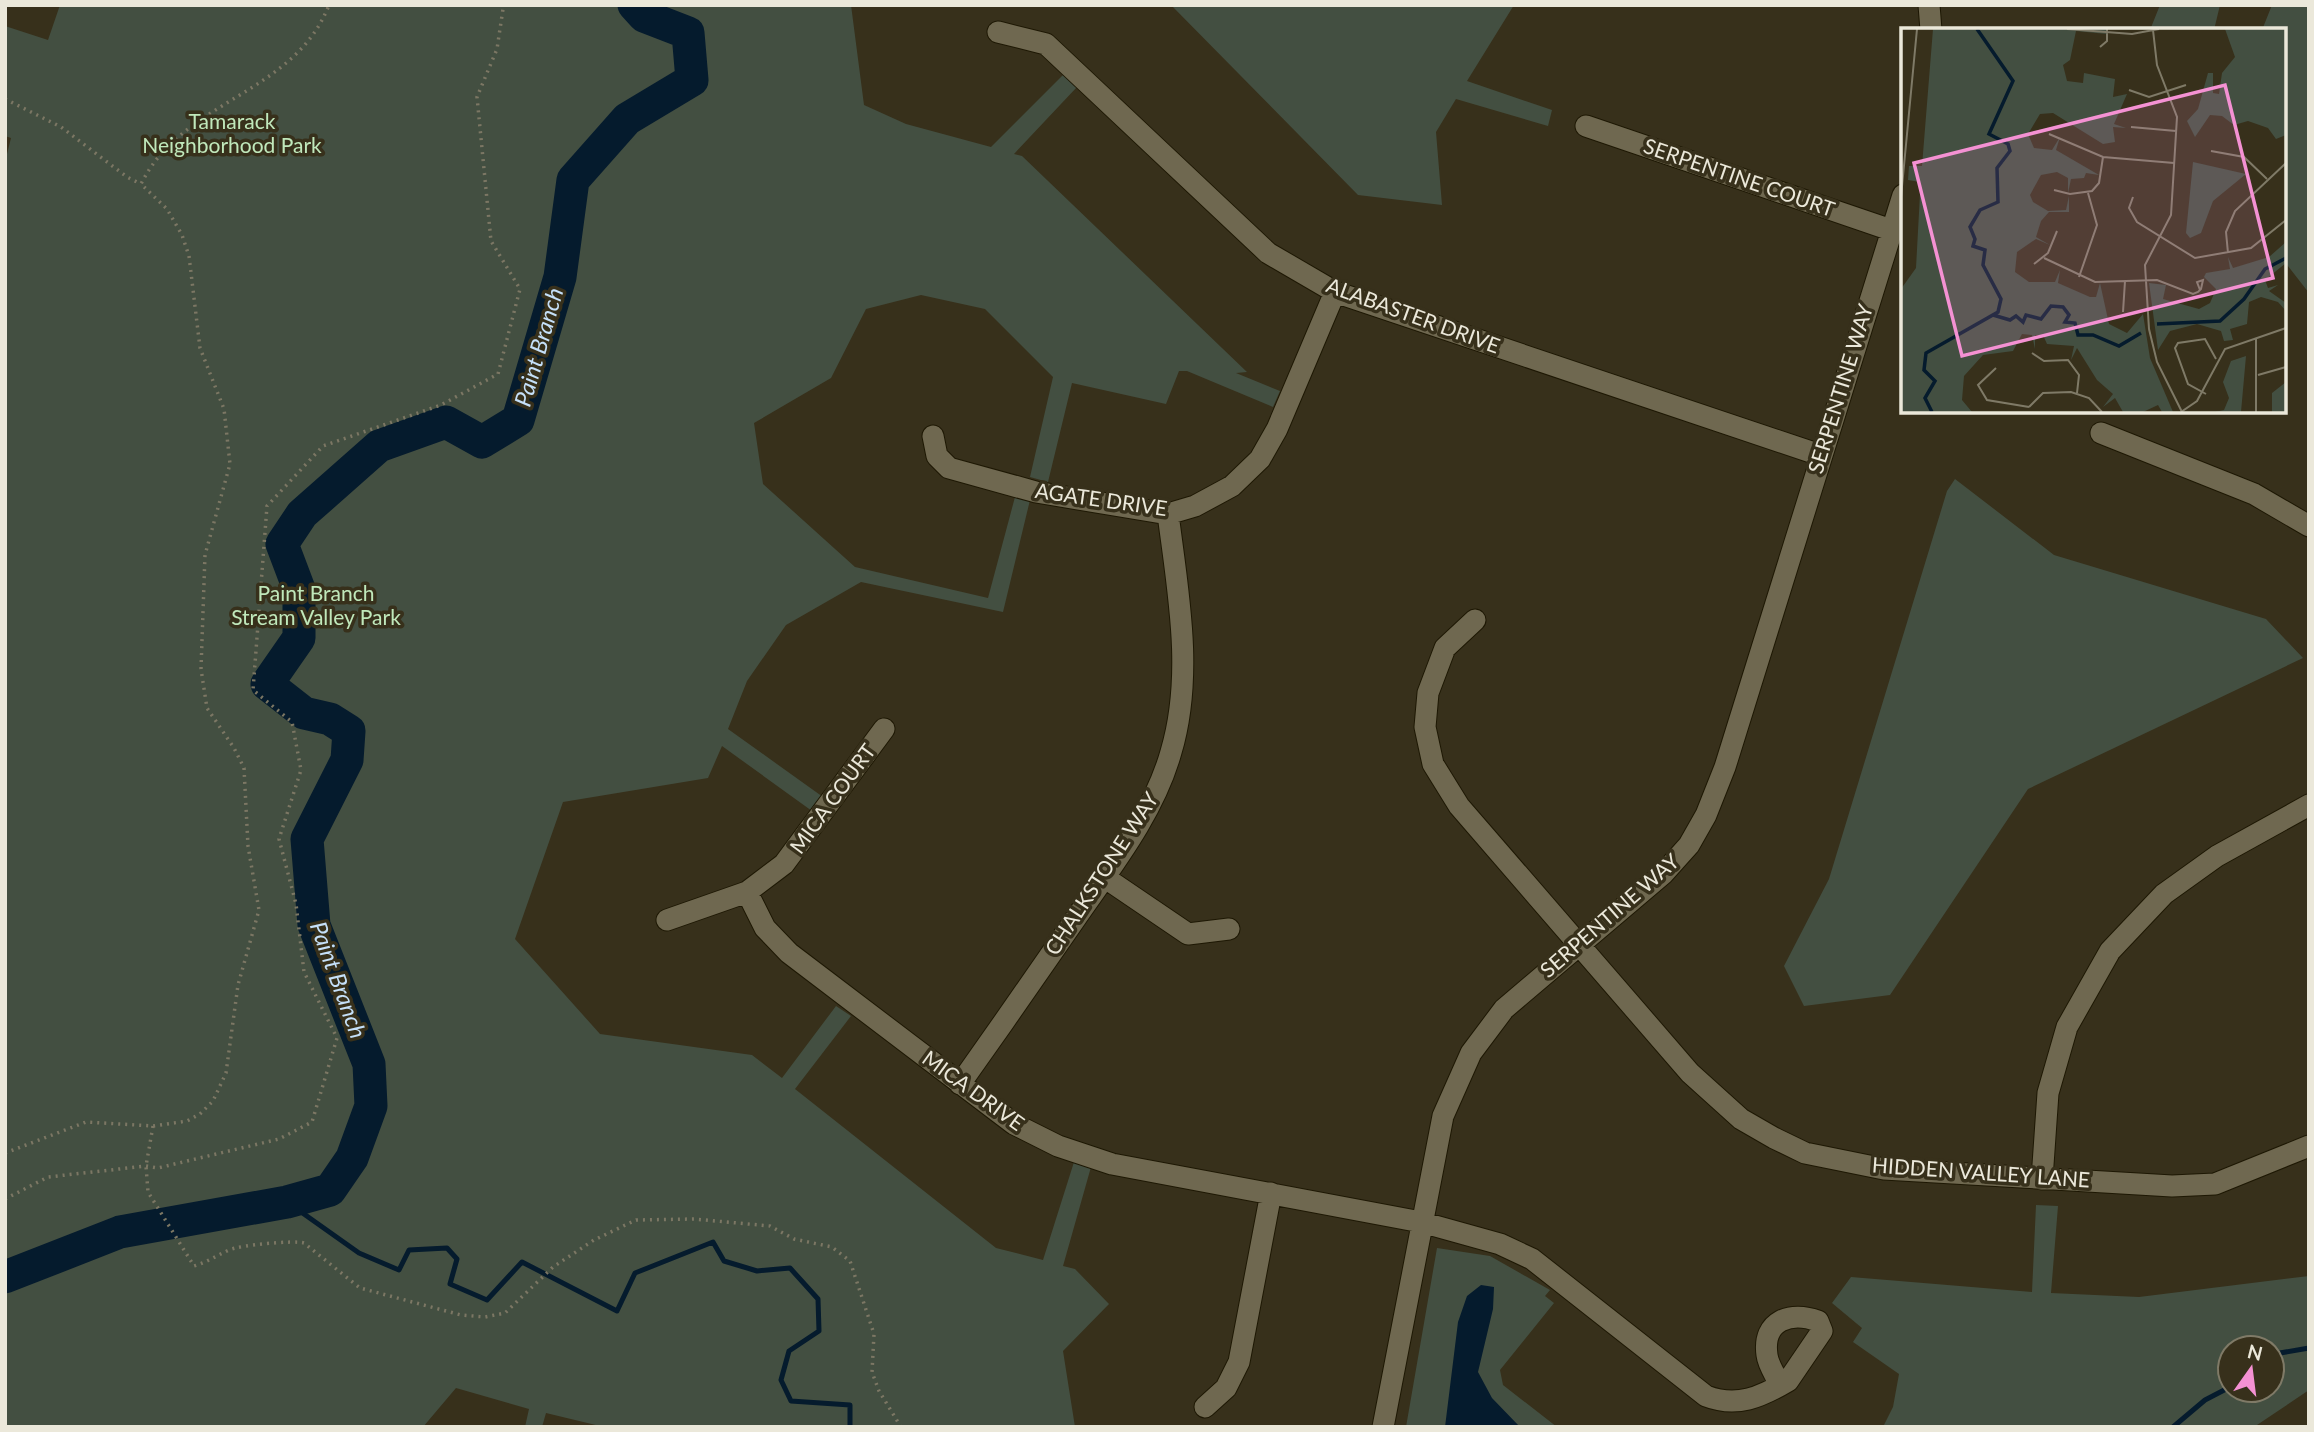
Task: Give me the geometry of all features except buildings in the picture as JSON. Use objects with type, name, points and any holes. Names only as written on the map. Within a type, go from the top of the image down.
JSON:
[{"type":"street","points":[[1930,5],[1931,28]]},
{"type":"street","name":"ALABASTER DRIVE","points":[[998,32],[1046,44],[1268,253],[1335,292],[1820,455]]},
{"type":"street","name":"SERPENTINE COURT","points":[[1586,127],[1891,230]]},
{"type":"street","name":"SERPENTINE WAY","points":[[1383,1427],[1443,1116],[1471,1053],[1504,1009],[1662,874],[1689,845],[1706,816],[1725,767],[1901,201]]},
{"type":"street","name":"AGATE DRIVE","points":[[933,436],[937,456],[949,468],[1036,492],[1168,514],[1195,506],[1232,486],[1260,459],[1277,429],[1335,292]]},
{"type":"street","points":[[2101,433],[2254,494],[2309,526]]},
{"type":"street","name":"CHALKSTONE WAY","points":[[960,1084],[1104,877],[1154,799],[1172,751],[1180,701],[1182,632],[1168,514]]},
{"type":"street","name":"HIDDEN VALLEY LANE","points":[[1475,620],[1445,648],[1428,693],[1425,727],[1433,764],[1458,806],[1690,1073],[1741,1119],[1805,1153],[1884,1169],[2172,1186],[2215,1184],[2309,1146]]},
{"type":"street","name":"MICA COURT","points":[[667,920],[747,892],[785,864],[798,850],[884,730]]},
{"type":"street","points":[[2042,1179],[2048,1093],[2067,1027],[2110,951],[2164,894],[2217,856],[2309,805]]},
{"type":"street","points":[[1104,877],[1188,934],[1229,929]]},
{"type":"street","name":"MICA DRIVE","points":[[747,892],[765,928],[789,953],[1014,1124],[1058,1146],[1112,1164],[1421,1222],[1500,1244],[1532,1259],[1706,1396],[1725,1403],[1761,1397],[1780,1385]]},
{"type":"street","points":[[1205,1407],[1227,1388],[1239,1362],[1271,1193]]},
{"type":"path","points":[[141,184],[162,152],[193,123],[296,57],[311,39],[330,5]]},
{"type":"path","points":[[5,1199],[48,1177],[146,1166],[158,1168],[279,1139],[312,1122],[337,1038],[304,972],[296,904],[279,839],[301,769],[292,722],[253,690],[267,506],[323,446],[441,405],[499,374],[520,289],[491,241],[477,97],[497,49],[503,9],[506,5]]},
{"type":"path","points":[[5,99],[52,122],[127,177],[141,184],[167,209],[182,235],[189,256],[200,348],[224,409],[230,464],[205,555],[201,669],[207,708],[244,768],[248,846],[259,910],[237,985],[232,1049],[220,1087],[200,1114],[187,1121],[153,1126],[86,1122],[5,1153]]},
{"type":"path","points":[[153,1126],[146,1166],[148,1192],[183,1253],[194,1266],[243,1245],[261,1246],[294,1240],[304,1243],[360,1288],[461,1315],[485,1317],[505,1313],[553,1267],[594,1240],[627,1224],[655,1219],[755,1222],[770,1226],[794,1239],[832,1247],[850,1261],[861,1286],[874,1334],[872,1372],[879,1391],[901,1427]]},
{"type":"green space","name":"Paint Branch Stream Valley Park","points":[[60,5],[851,5],[864,105],[906,124],[991,147],[1064,74],[1077,87],[1014,154],[1022,156],[1247,372],[1236,373],[1280,391],[1273,407],[1187,371],[1179,371],[1166,404],[1072,383],[1048,482],[1030,477],[1053,377],[985,309],[921,295],[866,309],[831,378],[754,423],[763,484],[855,567],[988,598],[1015,497],[1030,500],[1003,612],[861,582],[786,625],[747,681],[728,729],[823,797],[812,811],[722,746],[708,778],[563,802],[515,939],[600,1034],[752,1055],[782,1078],[836,1006],[851,1016],[795,1089],[996,1248],[1043,1260],[1074,1162],[1091,1167],[1063,1266],[1075,1269],[1109,1304],[1063,1351],[1075,1427],[604,1427],[546,1413],[542,1427],[525,1427],[529,1409],[456,1388],[423,1427],[5,1427],[5,162],[11,138],[5,136],[5,26],[48,40]]},
{"type":"green space","points":[[1171,5],[1514,5],[1467,81],[1552,110],[1548,126],[1456,99],[1436,132],[1442,205],[1358,195]]},
{"type":"green space","points":[[2160,5],[2220,5],[2214,28],[2151,28]]},
{"type":"green space","points":[[2272,5],[2309,5],[2309,293],[2286,264],[2286,28],[2263,28]]},
{"type":"green space","points":[[1955,479],[2054,555],[2266,619],[2303,658],[2028,789],[1890,995],[1804,1006],[1784,966],[1829,879],[1947,491]]},
{"type":"green space","points":[[2036,1205],[2058,1206],[2051,1293],[2139,1297],[2309,1276],[2309,1390],[2254,1427],[1883,1427],[1893,1407],[1899,1374],[1853,1342],[1862,1328],[1832,1303],[1851,1277],[2032,1292]]},
{"type":"green space","points":[[1437,1248],[1490,1256],[1550,1290],[1545,1296],[1554,1303],[1500,1370],[1503,1385],[1557,1427],[1406,1427]]},
{"type":"water","points":[[1481,1285],[1494,1287],[1493,1309],[1478,1372],[1492,1398],[1520,1427],[1445,1427],[1458,1322],[1467,1296]]},
{"type":"waterway","name":"Paint Branch","points":[[5,1277],[120,1232],[287,1202],[330,1190],[352,1158],[371,1106],[369,1064],[314,925],[307,839],[347,760],[349,731],[330,719],[304,713],[267,684],[299,638],[299,589],[282,544],[302,514],[379,446],[446,422],[482,442],[518,420],[560,277],[573,180],[627,119],[692,80],[688,33],[644,16],[634,5]]},
{"type":"waterway","points":[[287,1202],[359,1253],[399,1270],[409,1250],[447,1248],[457,1259],[450,1284],[487,1300],[522,1262],[617,1311],[635,1273],[713,1242],[724,1261],[757,1271],[790,1268],[818,1299],[819,1331],[789,1351],[781,1380],[791,1401],[850,1405],[850,1427]]},
{"type":"waterway","points":[[2286,1352],[2309,1348]]},
{"type":"waterway","points":[[2173,1427],[2205,1400],[2216,1394]]},
{"type":"park label","name":"Tamarack Neighborhood Park","points":[[232,134]]}]
